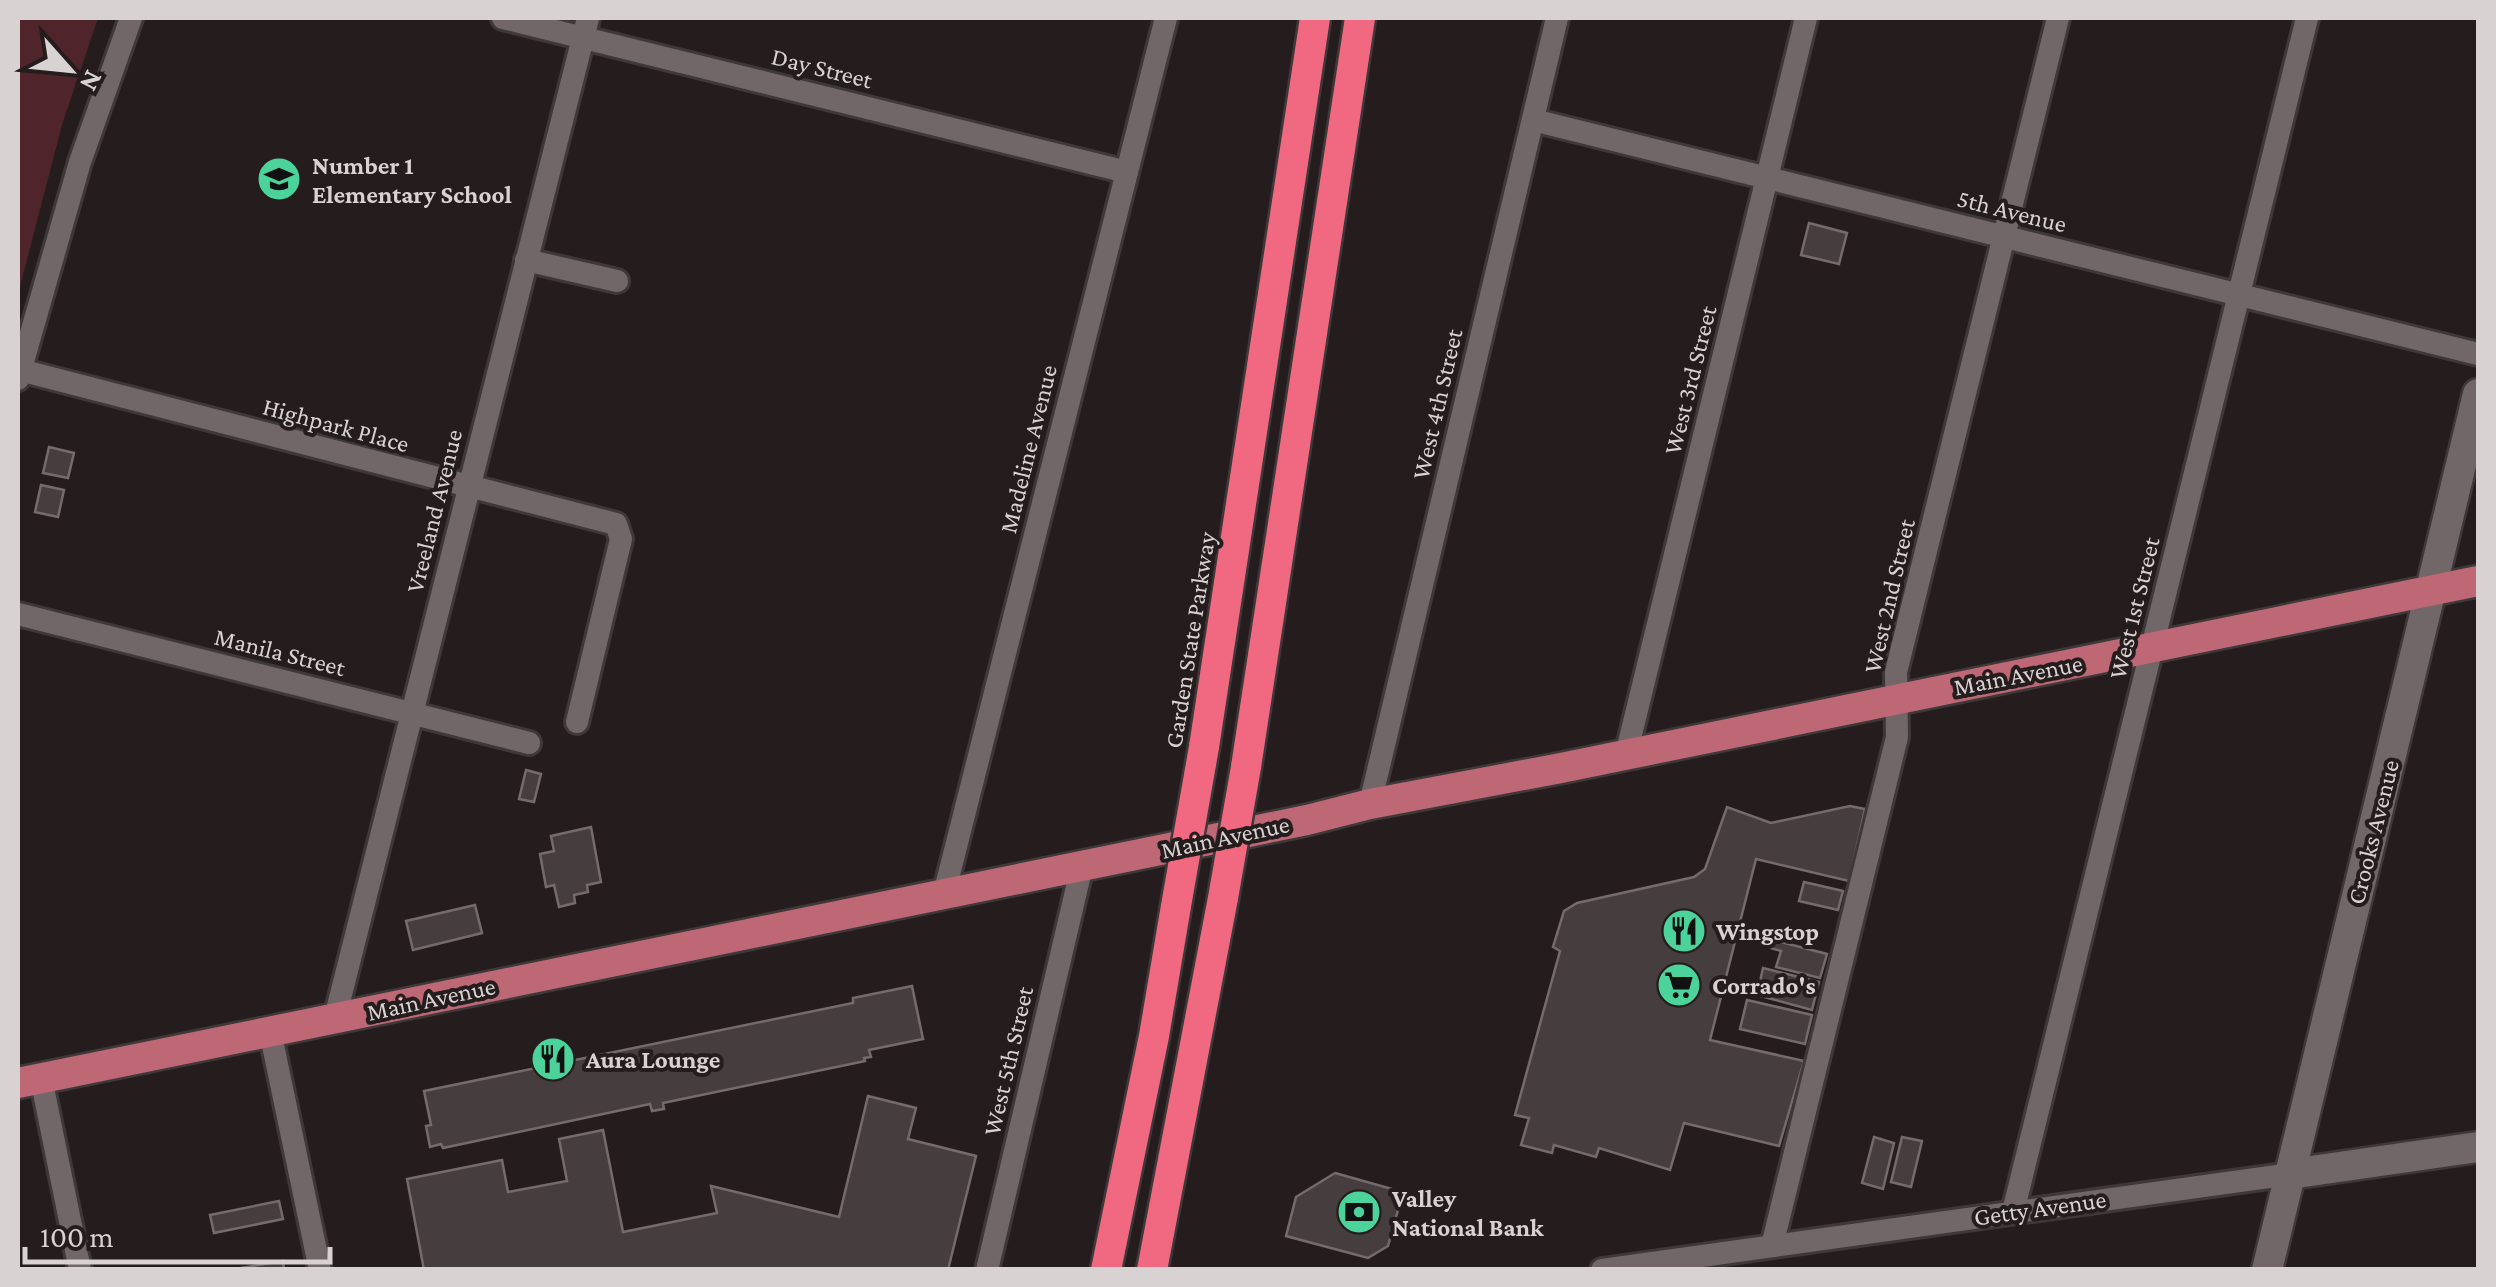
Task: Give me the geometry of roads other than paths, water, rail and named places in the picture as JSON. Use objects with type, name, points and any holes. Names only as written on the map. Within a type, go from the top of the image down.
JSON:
[{"type":"highway","name":"Garden State Parkway","points":[[1106,1270],[1154,1036],[1204,747],[1315,18]]},
{"type":"highway","points":[[1152,1270],[1246,767],[1360,18]]},
{"type":"main road","name":"Main Avenue","points":[[29,1080],[2478,581]]},
{"type":"street","points":[[19,375],[80,162],[131,18]]},
{"type":"street","name":"Day Street","points":[[504,18],[586,28],[1127,172]]},
{"type":"street","name":"Madeline Avenue","points":[[944,894],[1166,18]]},
{"type":"street","name":"West 4th Street","points":[[1370,804],[1558,18]]},
{"type":"street","name":"West 3rd Street","points":[[1626,755],[1806,18]]},
{"type":"street","name":"West 2nd Street","points":[[1772,1246],[1897,738],[1896,672],[2058,18]]},
{"type":"street","name":"West 1st Street","points":[[2013,1212],[2307,18]]},
{"type":"street","name":"Vreeland Avenue","points":[[335,1018],[586,28]]},
{"type":"street","name":"5th Avenue","points":[[1533,120],[2478,354]]},
{"type":"street","points":[[526,260],[616,281]]},
{"type":"street","name":"Highpark Place","points":[[19,375],[616,524],[622,538],[577,722]]},
{"type":"street","name":"Crooks Avenue","points":[[2267,1270],[2478,394]]},
{"type":"street","name":"Manila Street","points":[[18,614],[529,743]]},
{"type":"street","name":"West 5th Street","points":[[987,1270],[1082,866]]},
{"type":"street","points":[[270,1031],[320,1270]]},
{"type":"street","points":[[29,1080],[80,1270]]},
{"type":"street","name":"Getty Avenue","points":[[1602,1270],[2478,1146]]},
{"type":"place","name":"Number 1 Elementary School","points":[[279,179]]},
{"type":"place","name":"Wingstop","points":[[1684,931]]},
{"type":"place","name":"Corrado's","points":[[1679,985]]},
{"type":"place","name":"Aura Lounge","points":[[553,1059]]},
{"type":"place","name":"Valley National Bank","points":[[1359,1212]]}]
